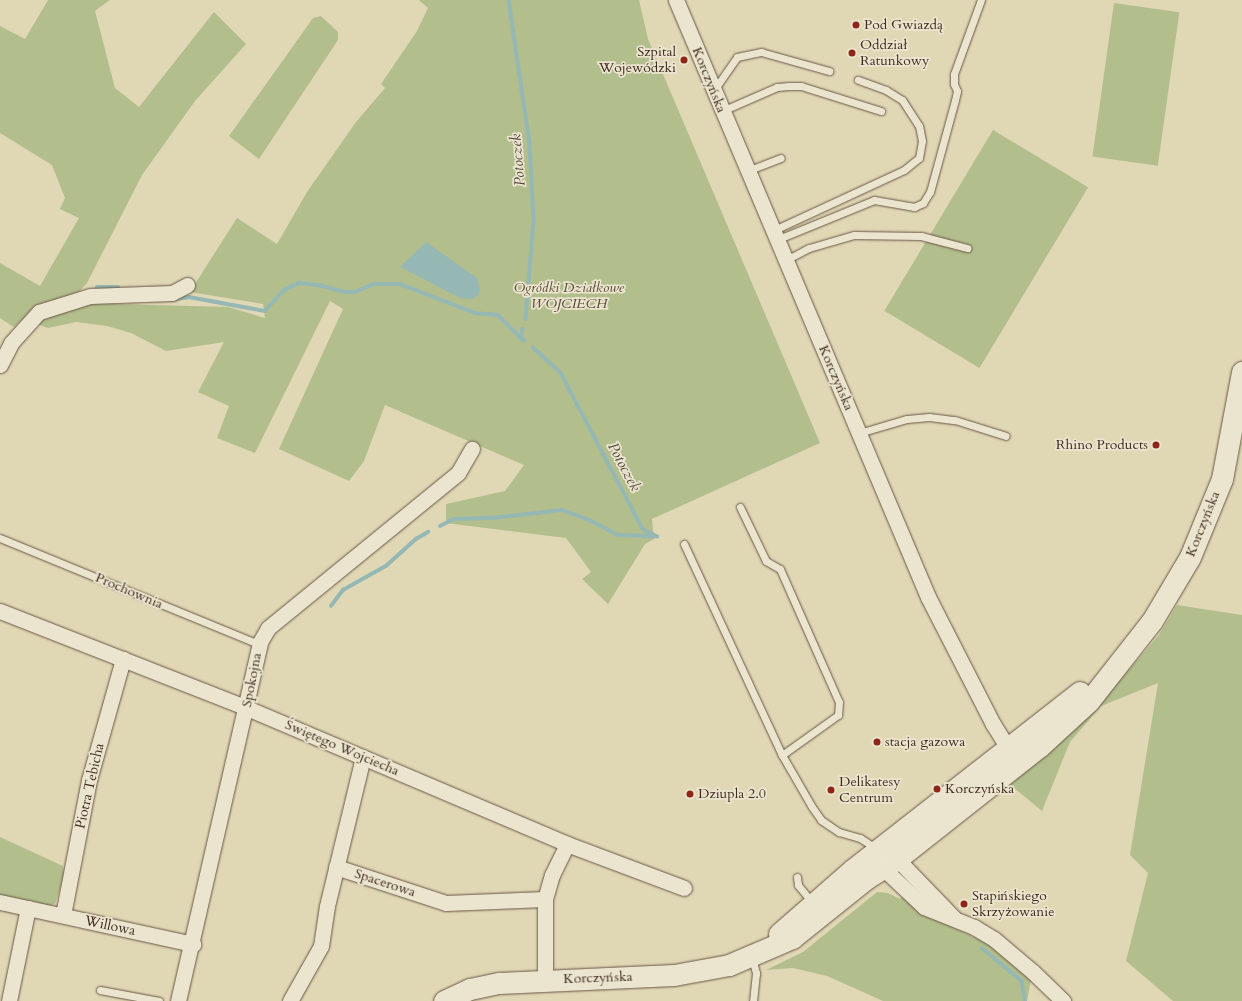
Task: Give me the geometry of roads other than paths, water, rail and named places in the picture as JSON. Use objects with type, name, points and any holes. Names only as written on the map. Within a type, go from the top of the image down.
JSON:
[{"type":"main road","name":"Korczyńska","points":[[444,1001],[491,984],[545,980],[686,974],[720,968],[752,956],[803,932],[867,878],[887,859],[1013,756],[1122,660],[1152,622],[1190,557],[1222,479],[1242,372]]},
{"type":"main road","name":"Korczyńska","points":[[752,956],[814,903],[887,859]]},
{"type":"street","name":"Korczyńska","points":[[676,0],[774,236],[786,260],[860,433],[928,597],[1013,756]]},
{"type":"street","points":[[0,365],[11,343],[39,312],[90,296],[172,293],[187,285]]},
{"type":"street","name":"Spokojna","points":[[178,1001],[193,944],[247,708],[259,644],[268,628],[458,474],[472,449]]},
{"type":"street","name":"Świętego Wojciecha","points":[[0,611],[247,708],[568,844],[684,888]]},
{"type":"street","name":"Piotra Tebicha","points":[[63,915],[89,780],[123,659]]},
{"type":"street","name":"Spacerowa","points":[[363,757],[336,867],[446,903],[545,899]]},
{"type":"street","points":[[545,980],[545,899],[552,875],[568,844]]},
{"type":"street","points":[[887,859],[924,907],[955,919],[984,933],[1003,946],[1063,1001]]},
{"type":"street","points":[[290,1001],[321,946],[336,867]]},
{"type":"street","name":"Willowa","points":[[0,902],[193,944]]},
{"type":"street","points":[[9,1001],[28,908]]},
{"type":"lane","points":[[774,236],[868,201],[893,202],[914,207],[923,203],[930,192],[956,100],[958,90],[954,84],[954,74],[981,0]]},
{"type":"lane","points":[[713,90],[737,57],[762,52],[829,71]]},
{"type":"lane","points":[[774,236],[904,170],[919,158],[922,141],[919,126],[902,100],[886,90],[858,80]]},
{"type":"lane","points":[[722,111],[777,87],[801,86],[881,111]]},
{"type":"lane","points":[[747,171],[781,158]]},
{"type":"lane","points":[[786,260],[809,248],[854,235],[921,236],[967,248]]},
{"type":"lane","points":[[860,433],[907,419],[929,417],[954,420],[1006,436]]},
{"type":"lane","points":[[740,507],[766,561],[780,569],[839,702],[838,715],[782,755]]},
{"type":"lane","name":"Prochownia","points":[[0,538],[259,644]]},
{"type":"lane","points":[[684,544],[782,755],[821,820],[839,832],[860,838],[887,859]]},
{"type":"lane","points":[[797,877],[798,886],[814,903]]},
{"type":"lane","points":[[752,956],[756,973],[753,1001]]},
{"type":"lane","points":[[100,990],[159,1001]]},
{"type":"water","points":[[426,242],[477,278],[480,290],[478,295],[473,299],[460,298],[400,267]]},
{"type":"waterway","name":"Potoczek","points":[[509,0],[530,144],[534,220],[526,319]]},
{"type":"waterway","points":[[172,300],[189,297],[265,311],[284,290],[299,283],[319,285],[346,292],[355,292],[374,284],[400,284],[475,313],[498,315],[521,338]]},
{"type":"waterway","points":[[97,287],[118,287]]},
{"type":"waterway","name":"Potoczek","points":[[523,329],[521,338],[524,340]]},
{"type":"waterway","name":"Potoczek","points":[[533,347],[561,373],[643,529],[657,536]]},
{"type":"waterway","points":[[440,526],[454,519],[492,518],[562,510],[590,520],[618,535],[655,536]]},
{"type":"waterway","points":[[331,606],[343,590],[386,566],[416,539],[428,532]]},
{"type":"waterway","name":"Potoczek","points":[[982,948],[1022,981],[1025,1001]]},
{"type":"place","name":"Pod Gwiazdą","points":[[856,25]]},
{"type":"place","name":"Oddział Ratunkowy","points":[[852,53]]},
{"type":"place","name":"Szpital Wojewódzki","points":[[684,60]]},
{"type":"place","name":"Rhino Products","points":[[1156,445]]},
{"type":"place","name":"stacja gazowa","points":[[877,742]]},
{"type":"place","name":"Korczyńska","points":[[937,789]]},
{"type":"place","name":"Delikatesy Centrum","points":[[831,790]]},
{"type":"place","name":"Dziupla 2.0","points":[[690,794]]},
{"type":"place","name":"Stapińskiego Skrzyżowanie","points":[[964,904]]},
{"type":"park label","name":"Ogródki Działkowe WOJCIECH","points":[[569,296]]}]
